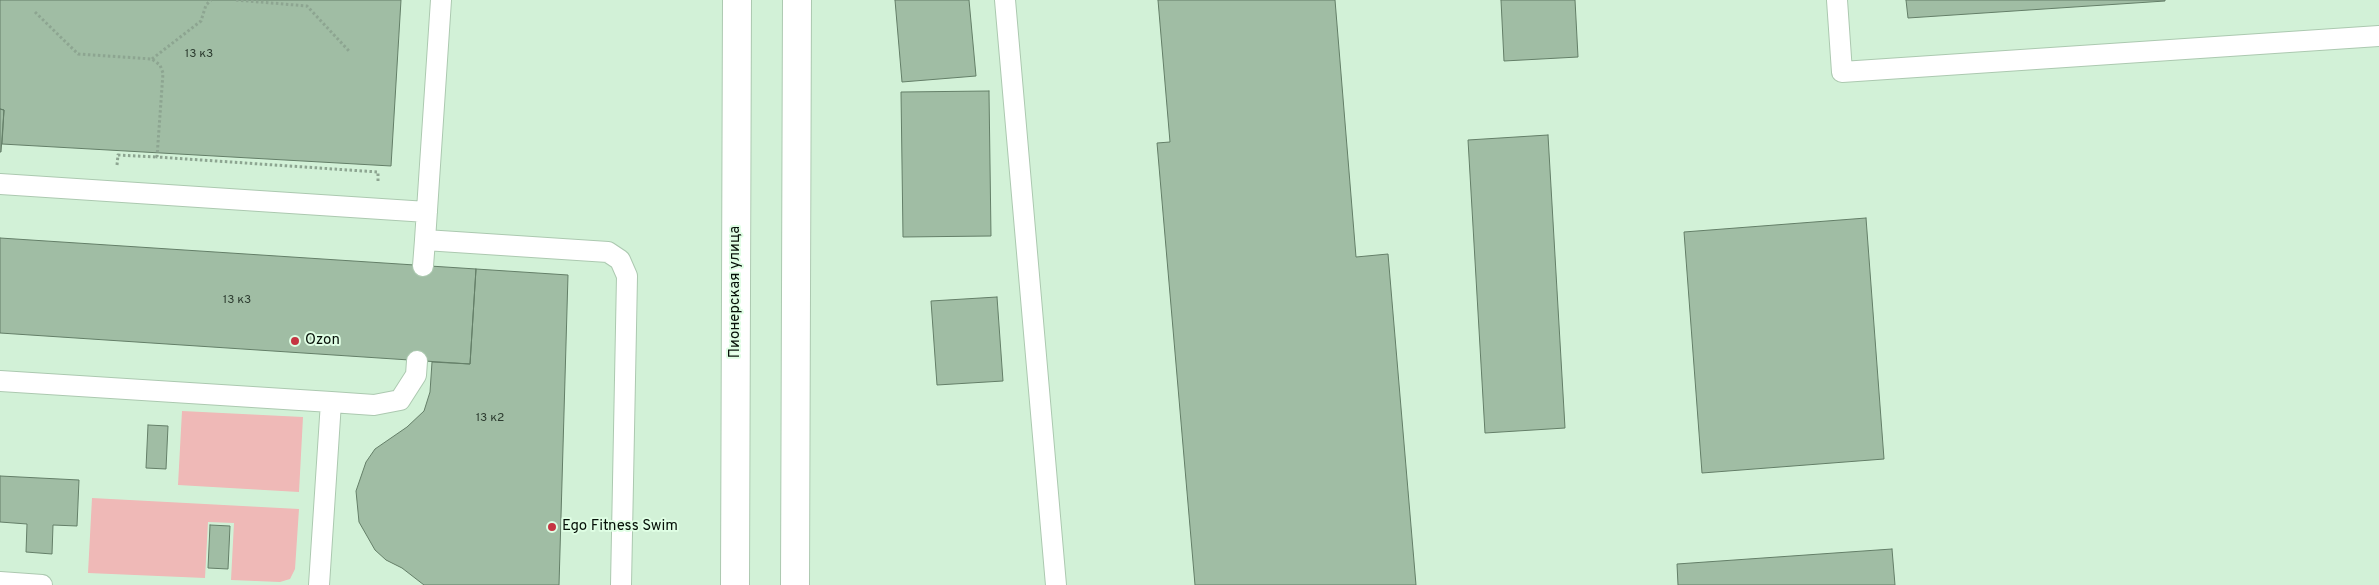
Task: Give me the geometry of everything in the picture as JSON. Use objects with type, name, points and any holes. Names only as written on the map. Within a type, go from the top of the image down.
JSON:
[{"type":"main road","name":"Пионерская улица","points":[[735,585],[737,0]]},
{"type":"main road","points":[[795,585],[797,0]]},
{"type":"lane","points":[[423,266],[441,0]]},
{"type":"lane","points":[[1005,0],[1056,585]]},
{"type":"lane","points":[[1837,0],[1842,72],[2379,36]]},
{"type":"lane","points":[[0,184],[427,212]]},
{"type":"lane","points":[[425,240],[608,252],[620,260],[626,276],[621,585]]},
{"type":"lane","points":[[0,381],[374,405],[400,400],[416,375],[417,361]]},
{"type":"lane","points":[[319,585],[331,402]]},
{"type":"lane","points":[[0,582],[42,585]]},
{"type":"path","points":[[152,59],[201,21],[206,6],[211,0]]},
{"type":"path","points":[[236,0],[308,6],[348,51]]},
{"type":"path","points":[[35,12],[78,54],[152,59],[160,65],[163,73],[157,157],[378,172],[378,182],[368,182]]},
{"type":"shaded area","points":[[182,411],[303,417],[299,492],[178,485]]},
{"type":"shaded area","points":[[92,498],[299,509],[295,569],[290,579],[280,582],[231,580],[234,523],[208,522],[205,578],[88,573]]},
{"type":"building","points":[[0,0],[401,0],[391,166],[2,144],[4,110],[0,109]]},
{"type":"building","points":[[895,0],[969,0],[976,76],[902,82]]},
{"type":"building","points":[[1158,0],[1335,0],[1356,257],[1388,254],[1416,585],[1195,585],[1157,143],[1170,142]]},
{"type":"building","points":[[1501,0],[1575,0],[1578,57],[1504,61]]},
{"type":"building","points":[[1906,0],[2165,0],[2165,1],[1908,18]]},
{"type":"building","points":[[989,91],[991,236],[903,237],[901,92]]},
{"type":"building","points":[[0,109],[4,110],[1,152],[0,152]]},
{"type":"building","points":[[1548,135],[1565,428],[1485,433],[1468,140]]},
{"type":"building","points":[[1866,218],[1884,459],[1702,473],[1684,232]]},
{"type":"building","points":[[0,238],[476,269],[470,364],[0,333]]},
{"type":"building","points":[[476,269],[568,275],[559,585],[424,585],[402,568],[386,560],[375,550],[359,522],[356,491],[366,462],[375,449],[407,427],[424,411],[430,392],[432,362],[470,364]]},
{"type":"building","points":[[997,297],[1003,381],[937,385],[931,301]]},
{"type":"building","points":[[148,425],[168,426],[166,469],[146,468]]},
{"type":"building","points":[[0,476],[79,480],[77,526],[53,525],[52,554],[26,552],[27,524],[0,522]]},
{"type":"building","points":[[210,525],[230,526],[228,569],[208,568]]},
{"type":"building","points":[[1892,549],[1895,585],[1678,585],[1677,564]]},
{"type":"place","name":"Ozon","points":[[295,341]]},
{"type":"place","name":"Ego Fitness Swim","points":[[552,527]]}]
